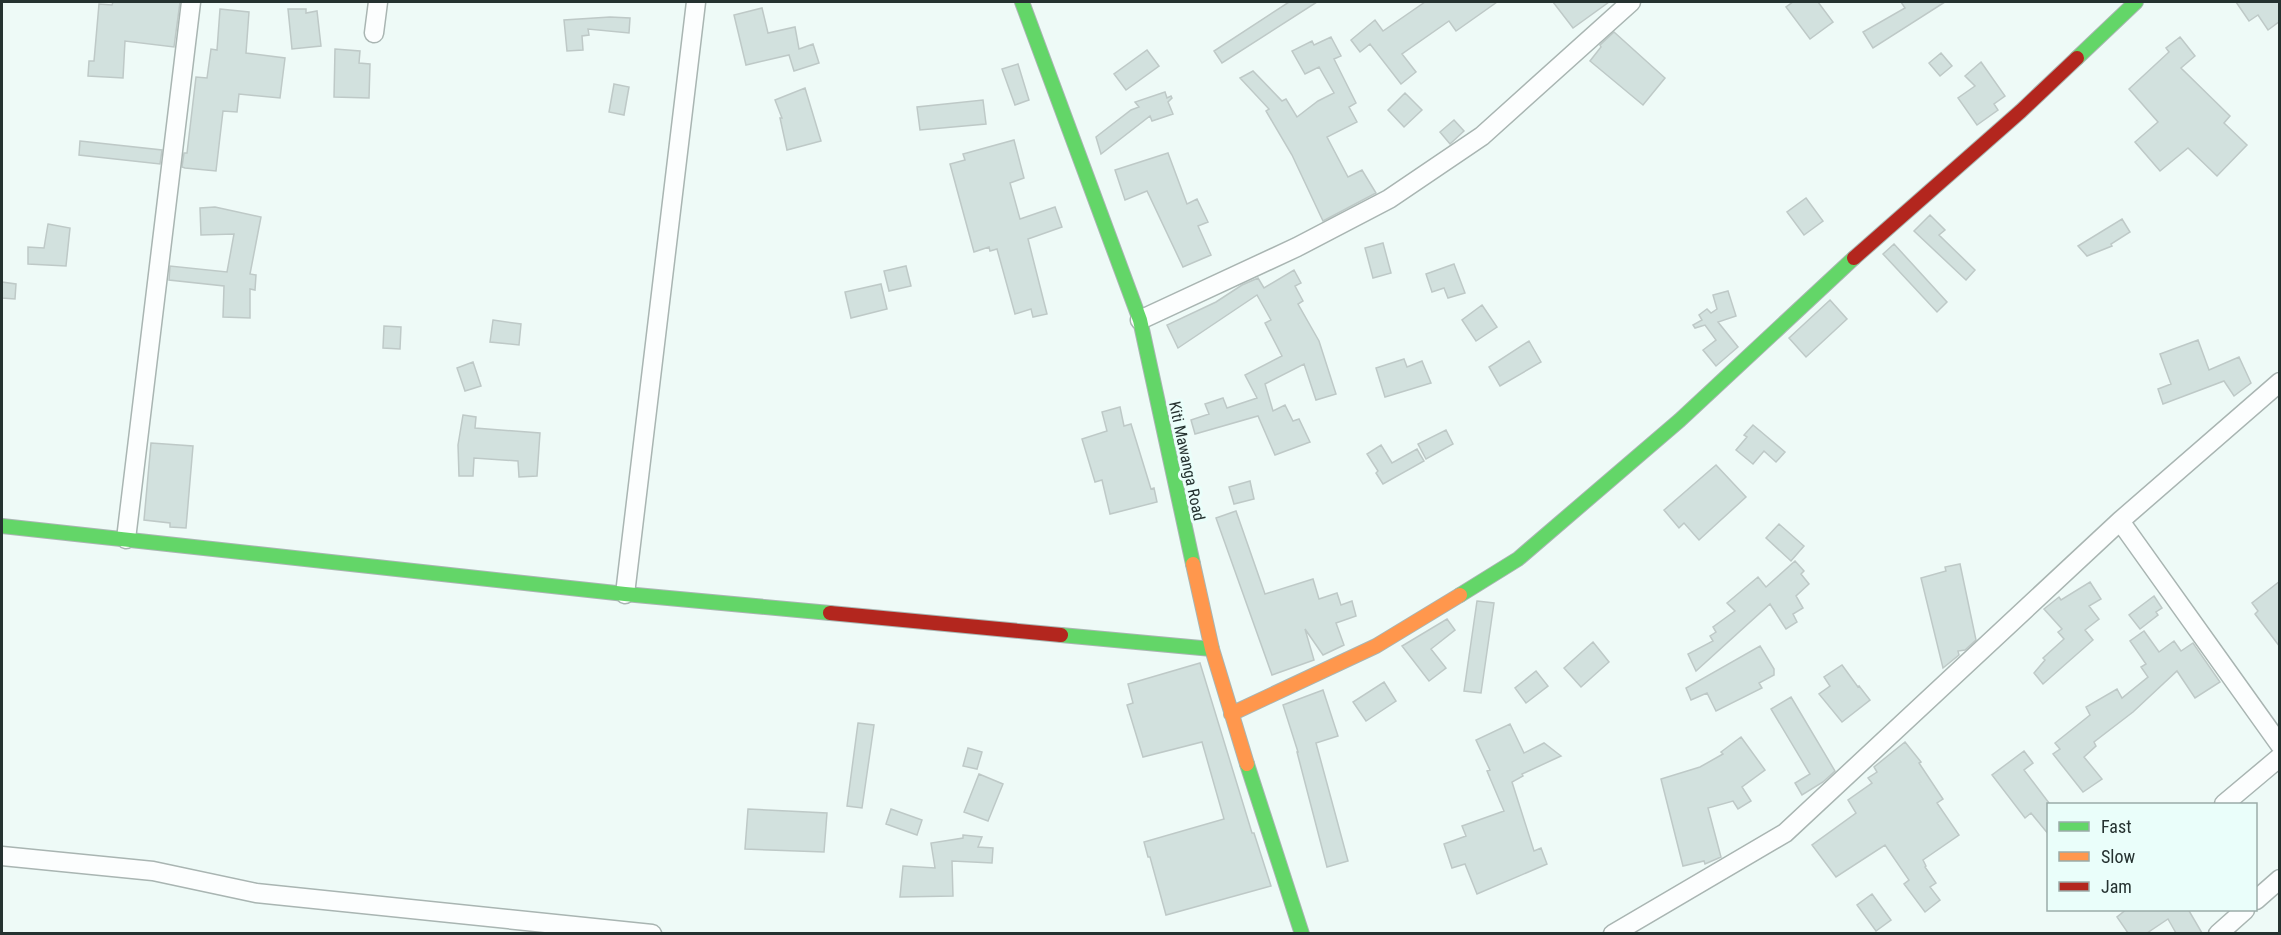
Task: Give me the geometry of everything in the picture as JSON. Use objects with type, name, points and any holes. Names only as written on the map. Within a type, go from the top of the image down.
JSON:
[{"type":"street","points":[[126,539],[191,2]]},
{"type":"street","points":[[374,33],[378,2]]},
{"type":"street","points":[[625,594],[696,2]]},
{"type":"street","name":"Kiti Mawanga Road","points":[[1022,2],[1140,320],[1212,649],[1302,933]]},
{"type":"street","points":[[1140,320],[1297,247],[1389,199],[1482,136],[1631,2]]},
{"type":"street","points":[[1231,714],[1376,646],[1518,560],[1680,420],[1874,240],[2021,111],[2136,2]]},
{"type":"street","points":[[1613,933],[1785,833],[2120,521],[2280,382]]},
{"type":"street","points":[[2120,521],[2280,745]]},
{"type":"street","points":[[2,525],[625,594],[1212,649]]},
{"type":"street","points":[[2225,803],[2280,757]]},
{"type":"street","points":[[2,856],[153,871],[256,892],[652,933]]},
{"type":"street","points":[[2257,899],[2280,879]]},
{"type":"street","points":[[2218,933],[2243,911]]},
{"type":"building","points":[[113,2],[180,2],[174,47],[125,41],[123,78],[88,76],[89,61],[94,61],[99,4],[112,5]]},
{"type":"building","points":[[1289,2],[1317,2],[1222,63],[1214,51]]},
{"type":"building","points":[[1425,2],[1497,2],[1456,31],[1449,21],[1402,54],[1416,72],[1401,84],[1370,44],[1360,52],[1351,40],[1375,20],[1383,31]]},
{"type":"building","points":[[1553,2],[1609,2],[1573,28]]},
{"type":"building","points":[[1793,2],[1818,2],[1833,22],[1810,39],[1786,7]]},
{"type":"building","points":[[1901,2],[1945,2],[1873,48],[1863,32],[1905,8]]},
{"type":"building","points":[[2236,2],[2280,2],[2280,21],[2268,30],[2258,15],[2249,21]]},
{"type":"building","points":[[762,8],[768,33],[795,27],[799,49],[813,44],[819,63],[794,71],[789,55],[746,65],[734,15]]},
{"type":"building","points":[[220,9],[249,12],[246,53],[285,58],[280,98],[239,94],[237,112],[223,111],[216,171],[185,168],[182,167],[184,153],[187,153],[196,77],[207,78],[211,49],[217,50]]},
{"type":"building","points":[[288,9],[306,9],[306,13],[317,11],[321,46],[292,49]]},
{"type":"building","points":[[630,18],[629,33],[588,29],[589,35],[582,36],[583,50],[567,51],[564,20]]},
{"type":"building","points":[[1614,32],[1665,78],[1643,105],[1590,61],[1601,47],[1600,45]]},
{"type":"building","points":[[1331,37],[1341,56],[1334,59],[1356,103],[1349,107],[1357,122],[1327,137],[1348,177],[1362,170],[1376,193],[1323,221],[1292,155],[1266,111],[1269,109],[1240,78],[1253,71],[1282,101],[1286,99],[1297,117],[1318,101],[1334,93],[1319,67],[1305,74],[1292,51],[1312,41],[1314,45]]},
{"type":"building","points":[[2180,37],[2195,56],[2181,68],[2230,116],[2224,123],[2247,145],[2217,176],[2188,148],[2160,171],[2135,142],[2158,122],[2129,89],[2169,52],[2166,48]]},
{"type":"building","points":[[335,49],[360,51],[359,63],[370,64],[369,98],[334,97]]},
{"type":"building","points":[[1147,50],[1159,66],[1126,90],[1114,74]]},
{"type":"building","points":[[1941,53],[1952,66],[1940,76],[1929,63]]},
{"type":"building","points":[[1981,62],[2005,96],[1994,104],[1998,110],[1977,125],[1958,98],[1975,86],[1965,76]]},
{"type":"building","points":[[1018,64],[1029,100],[1015,105],[1002,69]]},
{"type":"building","points":[[614,84],[629,87],[624,115],[609,112]]},
{"type":"building","points":[[805,88],[821,141],[787,150],[780,118],[782,118],[775,100]]},
{"type":"building","points":[[1165,92],[1167,98],[1171,96],[1172,98],[1168,102],[1173,114],[1152,121],[1150,116],[1101,154],[1096,137],[1131,110],[1139,107],[1135,102]]},
{"type":"building","points":[[1405,93],[1422,110],[1404,127],[1388,110]]},
{"type":"building","points":[[983,100],[986,124],[920,130],[917,107]]},
{"type":"building","points":[[1454,120],[1464,131],[1450,144],[1440,132]]},
{"type":"building","points":[[1014,140],[1024,178],[1010,183],[1020,219],[1055,207],[1062,227],[1028,239],[1047,314],[1033,317],[1031,309],[1015,314],[997,249],[990,251],[989,247],[974,252],[950,164],[965,160],[963,154]]},
{"type":"building","points":[[80,141],[162,150],[160,164],[79,155]]},
{"type":"building","points":[[1168,153],[1187,204],[1197,199],[1208,222],[1198,226],[1211,255],[1183,267],[1147,191],[1125,200],[1115,170]]},
{"type":"building","points":[[1806,198],[1823,221],[1804,235],[1787,212]]},
{"type":"building","points":[[215,207],[261,217],[250,274],[256,275],[255,290],[250,289],[250,318],[223,317],[224,286],[169,280],[170,266],[227,272],[234,234],[201,235],[200,208]]},
{"type":"building","points":[[1930,215],[1945,230],[1939,235],[1975,270],[1966,280],[1914,231]]},
{"type":"building","points":[[2122,219],[2130,232],[2111,244],[2112,246],[2087,256],[2078,246]]},
{"type":"building","points":[[48,224],[70,228],[66,266],[28,264],[28,247],[44,248]]},
{"type":"building","points":[[1383,243],[1391,273],[1373,278],[1365,248]]},
{"type":"building","points":[[1894,244],[1947,302],[1937,312],[1883,254]]},
{"type":"building","points":[[1454,264],[1465,293],[1448,298],[1444,288],[1432,292],[1426,274]]},
{"type":"building","points":[[906,266],[911,286],[889,291],[884,271]]},
{"type":"building","points":[[1294,270],[1301,283],[1295,286],[1303,301],[1298,304],[1319,341],[1336,394],[1316,400],[1304,364],[1265,384],[1273,411],[1285,405],[1293,421],[1299,419],[1310,442],[1275,455],[1258,416],[1195,434],[1191,420],[1209,414],[1205,404],[1223,398],[1227,408],[1257,398],[1245,375],[1282,356],[1265,323],[1271,320],[1257,295],[1178,348],[1167,325],[1216,302],[1242,285],[1258,278],[1264,288]]},
{"type":"building","points":[[2,282],[16,284],[15,299],[2,298]]},
{"type":"building","points":[[881,284],[887,309],[851,318],[845,292]]},
{"type":"building","points":[[1728,291],[1736,316],[1718,322],[1738,347],[1716,366],[1703,350],[1716,340],[1705,325],[1695,328],[1693,325],[1702,320],[1699,315],[1707,309],[1711,313],[1717,309],[1713,295]]},
{"type":"building","points":[[1830,300],[1847,319],[1806,357],[1789,338]]},
{"type":"building","points":[[1482,305],[1497,327],[1476,341],[1462,320]]},
{"type":"building","points":[[493,320],[521,324],[519,345],[490,342]]},
{"type":"building","points":[[384,326],[401,327],[400,349],[383,348]]},
{"type":"building","points":[[2198,340],[2209,370],[2239,357],[2251,383],[2234,396],[2224,381],[2163,404],[2158,389],[2171,384],[2160,354]]},
{"type":"building","points":[[1529,341],[1541,362],[1500,386],[1489,367]]},
{"type":"building","points":[[1404,359],[1407,367],[1422,361],[1431,383],[1385,397],[1376,368]]},
{"type":"building","points":[[473,362],[481,386],[465,391],[457,368]]},
{"type":"building","points":[[1120,407],[1124,426],[1131,424],[1157,502],[1110,514],[1102,480],[1095,482],[1082,439],[1107,431],[1102,412]]},
{"type":"building","points":[[463,415],[476,417],[475,428],[540,433],[537,476],[519,477],[518,461],[474,458],[473,476],[459,476],[458,445]]},
{"type":"building","points":[[1753,425],[1785,452],[1776,462],[1764,451],[1753,464],[1736,450],[1747,437],[1744,435]]},
{"type":"building","points":[[1446,430],[1453,444],[1426,459],[1418,444]]},
{"type":"building","points":[[151,443],[193,446],[186,528],[170,527],[170,523],[144,520]]},
{"type":"building","points":[[1381,445],[1392,463],[1417,449],[1424,461],[1383,484],[1367,454]]},
{"type":"building","points":[[1716,465],[1746,497],[1699,540],[1684,523],[1679,528],[1664,510]]},
{"type":"building","points":[[1250,481],[1254,499],[1234,504],[1229,487]]},
{"type":"building","points":[[1236,511],[1265,594],[1313,579],[1319,599],[1337,593],[1341,605],[1352,601],[1356,616],[1336,623],[1344,645],[1323,655],[1305,629],[1314,660],[1272,675],[1216,518]]},
{"type":"building","points":[[1779,524],[1804,546],[1791,561],[1766,538]]},
{"type":"building","points":[[1795,561],[1804,571],[1801,574],[1809,584],[1796,596],[1803,608],[1793,614],[1797,622],[1786,629],[1770,604],[1696,671],[1688,654],[1713,641],[1710,636],[1716,632],[1713,627],[1735,611],[1727,603],[1758,577],[1766,587]]},
{"type":"building","points":[[1960,564],[1976,640],[1965,650],[1958,651],[1959,655],[1943,668],[1921,578],[1946,571],[1945,567]]},
{"type":"building","points":[[2280,581],[2280,647],[2255,614],[2258,611],[2252,603]]},
{"type":"building","points":[[2090,582],[2101,599],[2089,606],[2099,619],[2085,630],[2093,640],[2043,684],[2034,673],[2045,660],[2043,658],[2064,639],[2058,632],[2062,629],[2044,609],[2059,597],[2061,600]]},
{"type":"building","points":[[2154,596],[2162,608],[2156,612],[2158,615],[2140,629],[2129,615]]},
{"type":"building","points":[[1477,601],[1494,603],[1481,693],[1464,691]]},
{"type":"building","points":[[1447,619],[1455,630],[1431,649],[1446,668],[1429,681],[1402,646]]},
{"type":"building","points":[[2144,631],[2159,652],[2174,641],[2181,651],[2193,643],[2220,682],[2195,698],[2177,671],[2133,712],[2094,742],[2096,746],[2084,757],[2102,779],[2083,792],[2053,754],[2060,749],[2055,743],[2090,715],[2086,707],[2117,689],[2122,698],[2148,677],[2141,667],[2146,664],[2130,641]]},
{"type":"building","points":[[1593,642],[1609,662],[1581,687],[1564,668]]},
{"type":"building","points":[[1760,646],[1774,669],[1774,675],[1759,683],[1762,688],[1716,711],[1707,693],[1691,700],[1686,688]]},
{"type":"building","points":[[1200,663],[1252,833],[1254,833],[1271,886],[1166,915],[1144,842],[1224,819],[1202,742],[1143,757],[1127,705],[1133,703],[1128,684]]},
{"type":"building","points":[[1842,665],[1870,700],[1842,722],[1819,694],[1830,686],[1824,677]]},
{"type":"building","points":[[1536,671],[1548,686],[1526,703],[1515,688]]},
{"type":"building","points":[[1384,682],[1396,701],[1366,721],[1353,702]]},
{"type":"building","points":[[1323,690],[1338,736],[1316,743],[1348,861],[1327,867],[1298,752],[1283,705]]},
{"type":"building","points":[[1791,697],[1835,771],[1823,782],[1802,795],[1795,783],[1810,774],[1771,709]]},
{"type":"building","points":[[858,723],[874,725],[862,808],[847,806]]},
{"type":"building","points":[[1510,724],[1524,753],[1544,743],[1561,756],[1522,774],[1523,776],[1512,782],[1534,851],[1541,848],[1547,864],[1477,894],[1465,864],[1452,868],[1444,844],[1466,836],[1462,826],[1504,811],[1487,771],[1490,770],[1476,740]]},
{"type":"building","points":[[1741,737],[1765,770],[1742,787],[1751,801],[1738,809],[1733,801],[1708,808],[1721,857],[1705,864],[1704,861],[1683,866],[1661,779],[1700,767],[1723,754],[1721,752]]},
{"type":"building","points":[[1905,742],[1921,762],[1919,763],[1943,799],[1937,803],[1959,835],[1923,860],[1936,883],[1930,887],[1940,900],[1925,912],[1904,884],[1909,880],[1885,845],[1836,877],[1812,845],[1856,813],[1848,800],[1872,783],[1868,778],[1877,772],[1874,767]]},
{"type":"building","points":[[968,748],[982,752],[977,769],[963,766]]},
{"type":"building","points":[[2024,751],[2033,763],[2024,770],[2049,803],[2047,803],[2047,833],[2031,813],[2025,818],[1992,775]]},
{"type":"building","points":[[979,774],[1003,784],[988,821],[964,812]]},
{"type":"building","points":[[748,809],[827,813],[824,852],[745,849]]},
{"type":"building","points":[[891,809],[922,820],[917,835],[886,824]]},
{"type":"building","points":[[963,835],[982,837],[978,847],[993,848],[992,863],[952,861],[953,896],[900,897],[903,866],[935,868],[931,843],[963,838]]},
{"type":"building","points":[[1872,894],[1891,920],[1876,931],[1857,905]]},
{"type":"building","points":[[2124,911],[2189,911],[2202,933],[2176,933],[2168,919],[2147,933],[2128,933],[2117,917]]},
{"type":"traffic: fast","points":[[1022,2],[1140,320],[1193,564]]},
{"type":"traffic: fast","points":[[2077,58],[2136,2]]},
{"type":"traffic: fast","points":[[1460,595],[1518,559],[1680,420],[1854,258]]},
{"type":"traffic: fast","points":[[2,526],[625,594],[830,613]]},
{"type":"traffic: fast","points":[[1061,635],[1212,649]]},
{"type":"traffic: fast","points":[[1247,764],[1302,934]]},
{"type":"traffic: slow","points":[[1193,564],[1212,649],[1247,764]]},
{"type":"traffic: slow","points":[[1231,714],[1376,646],[1460,595]]},
{"type":"traffic: jam","points":[[1854,258],[2021,111],[2077,58]]},
{"type":"traffic: jam","points":[[830,613],[1061,635]]}]
